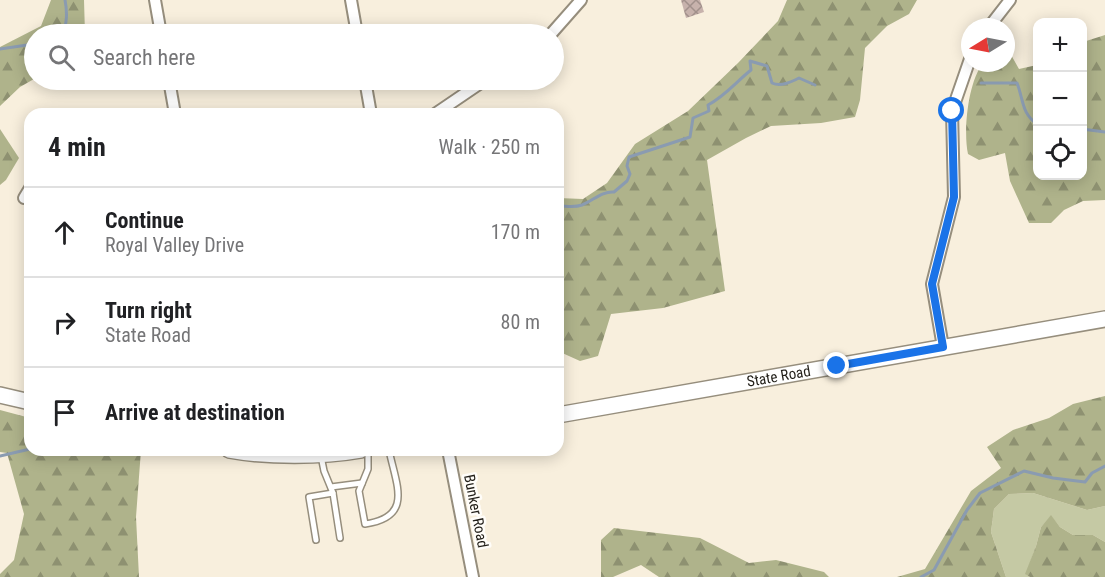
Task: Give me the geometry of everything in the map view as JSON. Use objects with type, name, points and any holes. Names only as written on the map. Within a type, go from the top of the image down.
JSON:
[{"type":"main road","name":"State Road","points":[[564,414],[1105,319]]},
{"type":"main road","points":[[0,395],[24,401]]},
{"type":"street","points":[[155,0],[159,24]]},
{"type":"street","points":[[351,0],[355,24]]},
{"type":"street","points":[[560,24],[581,0]]},
{"type":"street","points":[[996,18],[1010,0]]},
{"type":"street","points":[[943,347],[932,284],[954,197],[952,111],[966,72]]},
{"type":"street","points":[[171,90],[174,108]]},
{"type":"street","points":[[367,90],[370,108]]},
{"type":"street","points":[[444,108],[470,90]]},
{"type":"street","name":"Bunker Road","points":[[449,456],[473,577]]},
{"type":"lane","points":[[321,456],[332,490],[340,538]]},
{"type":"lane","points":[[368,456],[368,469],[359,491],[365,524],[388,518],[397,508],[399,499],[390,456]]},
{"type":"lane","points":[[316,540],[309,497],[362,483]]},
{"type":"green space","points":[[51,0],[84,0],[85,24],[42,24]]},
{"type":"green space","points":[[787,0],[917,0],[909,14],[887,26],[865,48],[860,100],[855,117],[821,123],[771,126],[707,160],[725,291],[663,308],[611,314],[598,356],[580,361],[564,354],[564,198],[583,199],[607,183],[635,144],[688,111],[778,21]]},
{"type":"green space","points":[[24,35],[24,85],[0,106],[0,47]]},
{"type":"green space","points":[[1105,35],[1105,200],[1083,201],[1064,210],[1051,223],[1029,223],[1010,181],[1005,153],[979,160],[968,154],[966,133],[970,94],[978,72],[1015,72],[1015,62],[1019,69],[1033,66],[1033,180],[1087,180],[1087,41]]},
{"type":"green space","points":[[0,129],[19,158],[6,180],[0,185]]},
{"type":"green space","points":[[1105,396],[1105,506],[1087,510],[1033,493],[1009,494],[994,509],[991,532],[1006,577],[897,577],[925,569],[971,491],[1001,468],[987,447],[1013,430],[1049,418],[1073,404]]},
{"type":"green space","points":[[0,410],[24,416],[24,456],[141,456],[136,517],[139,577],[0,577],[0,574],[14,560],[24,514],[7,453],[0,452]]},
{"type":"green space","points":[[1033,493],[1087,510],[1105,506],[1105,542],[1093,535],[1073,535],[1060,527],[1051,516],[1041,527],[1026,574],[1030,577],[1006,577],[991,532],[994,509],[1009,494]]},
{"type":"green space","points":[[1051,515],[1060,527],[1073,535],[1093,535],[1105,542],[1105,577],[1030,577],[1025,574],[1041,527]]},
{"type":"green space","points":[[614,528],[700,538],[749,563],[776,560],[824,572],[829,577],[659,577],[641,565],[613,577],[601,577],[601,540]]},
{"type":"building","points":[[681,0],[700,0],[704,12],[686,18]]},
{"type":"waterway","points":[[65,0],[65,24]]},
{"type":"waterway","points":[[0,49],[24,45]]},
{"type":"waterway","points":[[564,206],[579,206],[602,194],[614,192],[627,181],[630,174],[627,166],[629,157],[690,137],[693,118],[709,111],[708,105],[751,70],[750,61],[767,66],[772,83],[782,84],[799,78],[815,85]]},
{"type":"waterway","points":[[981,83],[1017,83],[1026,111],[1033,120]]},
{"type":"waterway","points":[[1087,130],[1105,132]]},
{"type":"waterway","points":[[0,456],[24,450]]},
{"type":"waterway","points":[[921,577],[934,570],[967,510],[980,493],[1024,471],[1085,482],[1092,473],[1105,466]]},
{"type":"route","points":[[837,366],[943,347],[932,284],[954,197],[952,111]]}]
